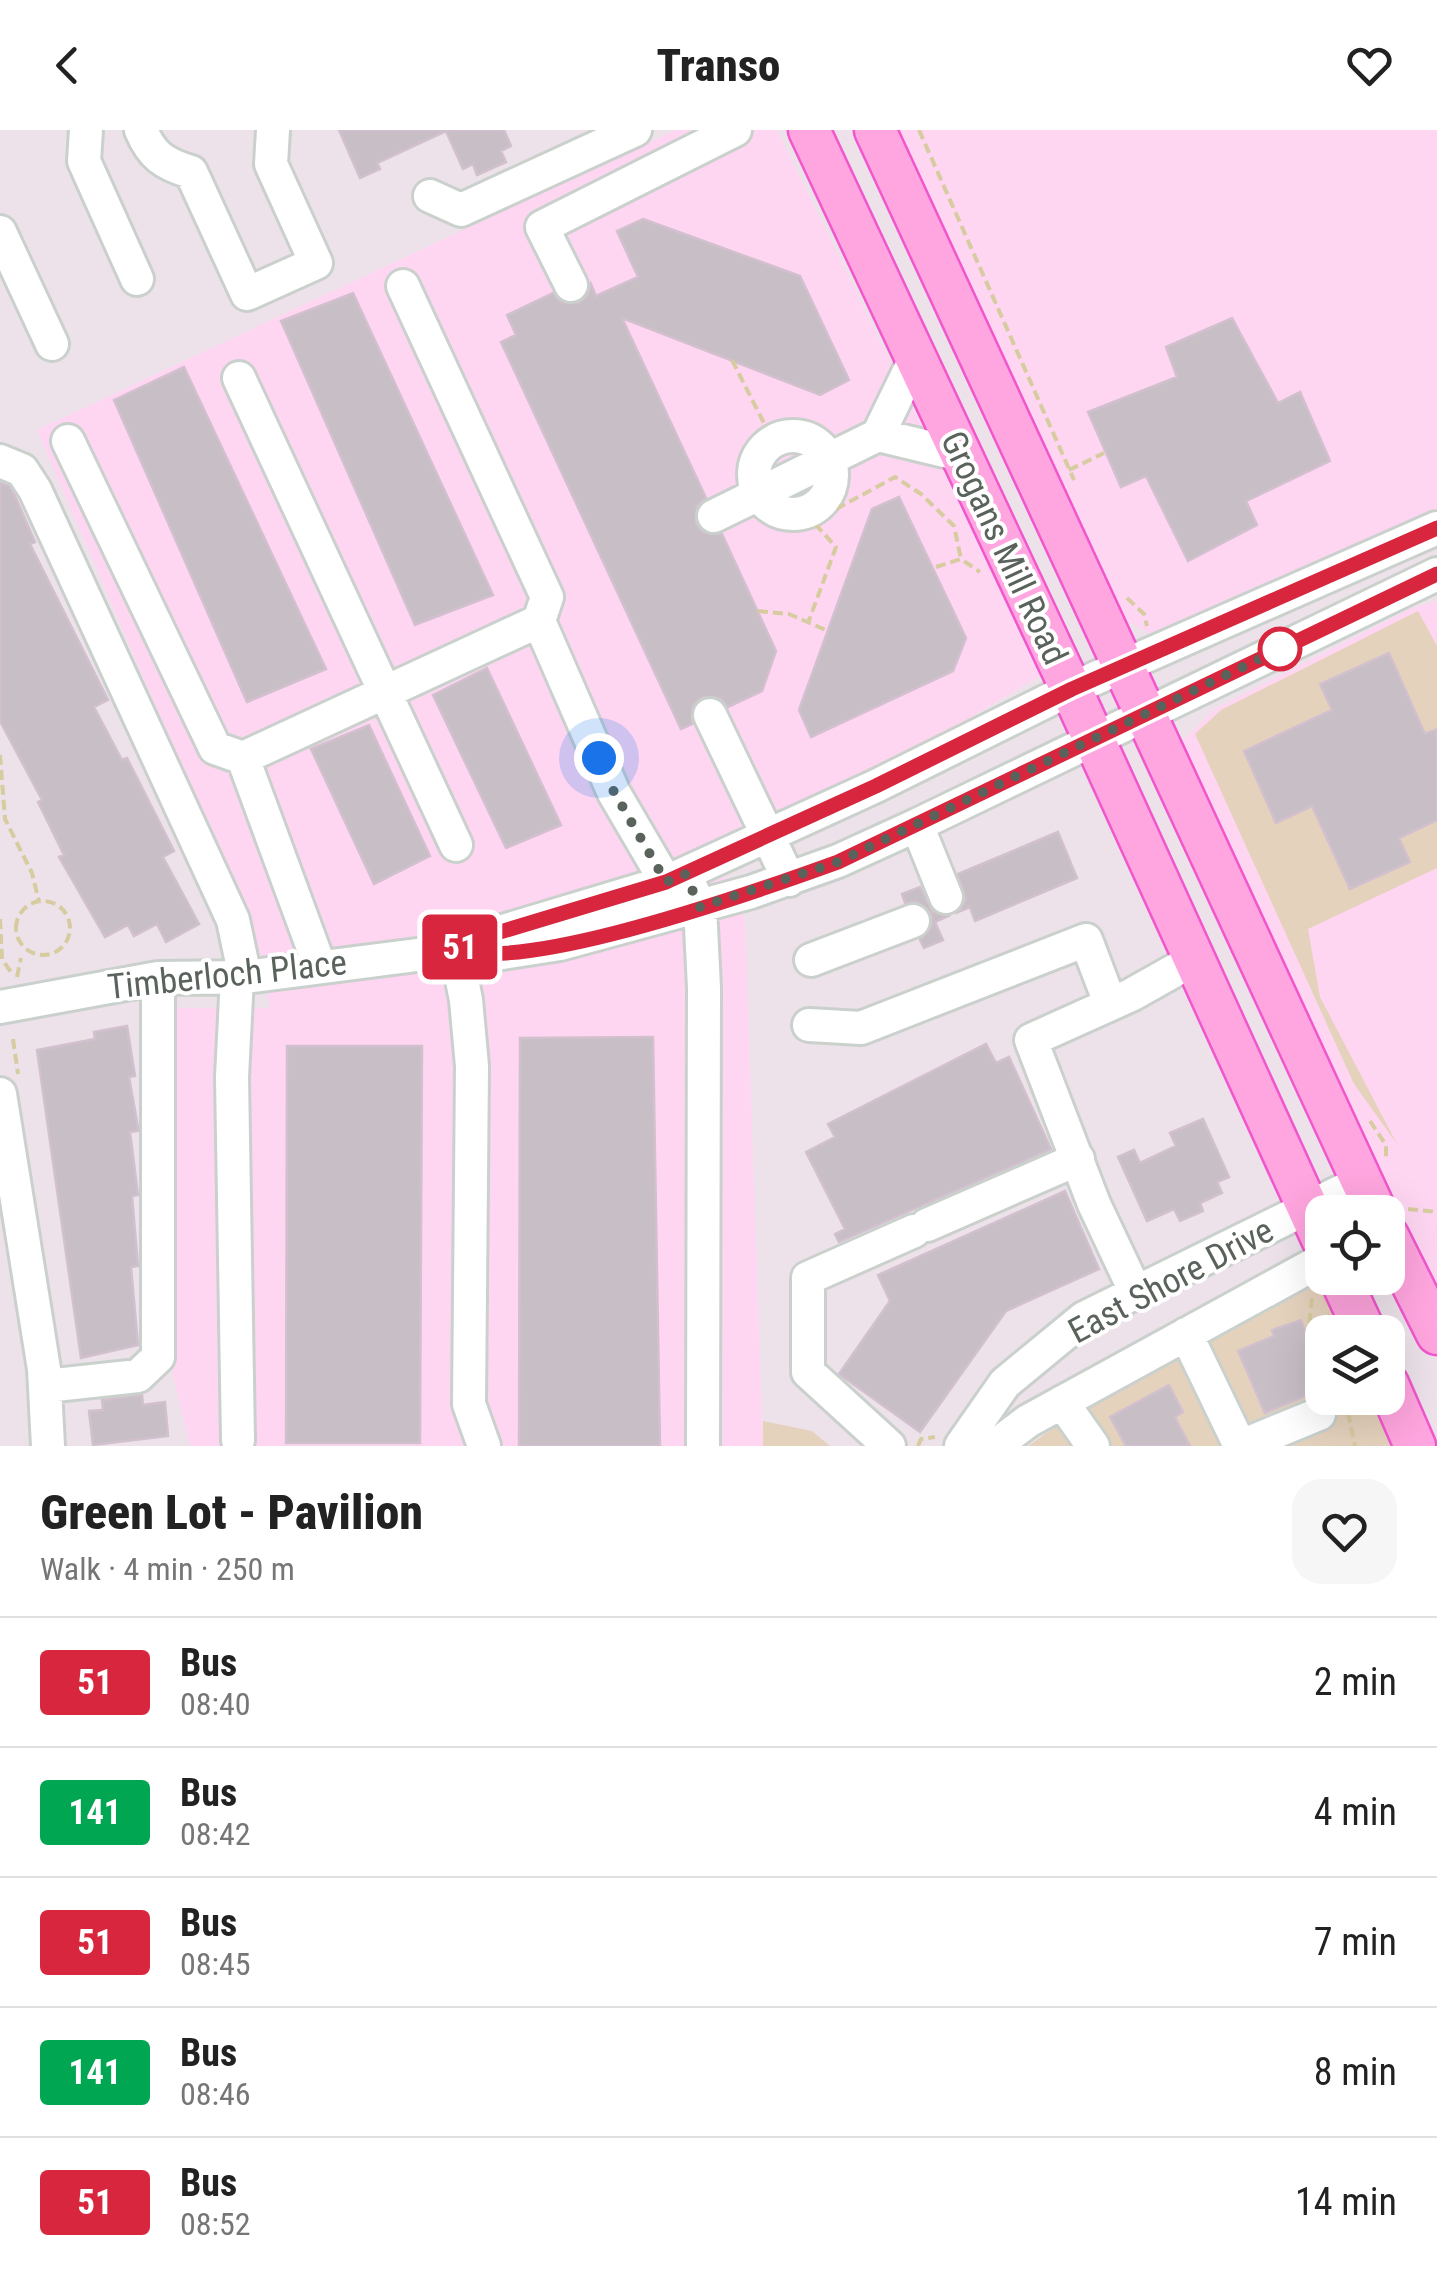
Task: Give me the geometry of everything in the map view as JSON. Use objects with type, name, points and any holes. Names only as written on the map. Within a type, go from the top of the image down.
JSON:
[{"type":"main road","name":"Grogans Mill Road","points":[[809,130],[1072,689],[1305,1200]]},
{"type":"main road","name":"Grogans Mill Road","points":[[875,130],[1367,1195]]},
{"type":"main road","points":[[1405,1270],[1437,1334]]},
{"type":"main road","points":[[1332,1295],[1350,1315]]},
{"type":"main road","points":[[1402,1415],[1415,1446]]},
{"type":"street","points":[[86,130],[84,161],[137,279]]},
{"type":"street","points":[[140,130],[148,147],[164,164],[191,172],[247,294],[316,263],[271,164],[273,130]]},
{"type":"street","points":[[430,196],[462,210],[570,143],[635,130]]},
{"type":"street","points":[[571,284],[542,227],[736,130]]},
{"type":"street","points":[[0,232],[52,344]]},
{"type":"street","points":[[68,441],[215,748],[243,758],[538,621],[548,597],[402,286]]},
{"type":"street","points":[[714,516],[878,435],[915,359]]},
{"type":"street","points":[[239,378],[456,845]]},
{"type":"street","points":[[878,435],[961,455]]},
{"type":"street","points":[[804,437],[817,443],[829,459],[832,481],[814,507],[780,513],[758,494],[753,479],[756,462],[773,441],[804,437]]},
{"type":"street","points":[[0,461],[22,470],[35,490],[236,926],[240,977],[232,1076],[238,1440]]},
{"type":"street","points":[[1430,531],[1437,565]]},
{"type":"street","name":"Timberloch Place","points":[[456,950],[470,941],[676,878],[876,786],[1072,689],[1430,531]]},
{"type":"street","name":"Timberloch Place","points":[[12,996],[158,978],[240,977],[456,950],[483,955],[599,936],[688,911],[788,880],[917,825],[1437,574]]},
{"type":"street","points":[[538,621],[614,792],[676,878],[688,911],[704,988],[703,1446]]},
{"type":"street","points":[[710,715],[788,880]]},
{"type":"street","points":[[243,758],[320,967]]},
{"type":"street","points":[[917,825],[946,897]]},
{"type":"street","points":[[811,960],[913,921]]},
{"type":"street","points":[[809,1026],[861,1028],[1086,940],[1110,1003]]},
{"type":"street","points":[[456,950],[466,1000],[472,1066],[470,1404],[484,1446]]},
{"type":"street","points":[[1136,1293],[1031,1040],[1195,959]]},
{"type":"street","points":[[46,1386],[138,1376],[158,1357],[158,978]]},
{"type":"street","points":[[0,1094],[16,1294],[46,1386],[48,1446]]},
{"type":"street","points":[[889,1446],[808,1372],[808,1278],[1078,1159]]},
{"type":"street","name":"East Shore Drive","points":[[961,1446],[1005,1382],[1084,1318],[1136,1293],[1305,1228]]},
{"type":"street","name":"East Shore Drive","points":[[995,1446],[1062,1402],[1305,1269]]},
{"type":"street","points":[[1186,1334],[1241,1446],[1312,1415]]},
{"type":"street","points":[[1062,1402],[1093,1446]]},
{"type":"path","points":[[732,360],[773,441]]},
{"type":"path","points":[[1069,470],[1104,453]]},
{"type":"path","points":[[814,507],[838,508],[895,476],[921,494],[954,526],[961,559]]},
{"type":"path","points":[[808,622],[836,547],[814,507]]},
{"type":"path","points":[[758,611],[789,614],[828,631]]},
{"type":"path","points":[[0,755],[2,808],[35,880],[39,902]]},
{"type":"path","points":[[39,902],[58,907],[69,924],[64,944],[46,955],[27,950],[16,932],[24,910],[39,902]]},
{"type":"path","points":[[0,919],[2,962],[12,996]]},
{"type":"path","points":[[12,996],[21,958]]},
{"type":"path","points":[[1337,1415],[1356,1446]]},
{"type":"shaded area","points":[[676,130],[777,130],[1043,674],[926,744],[711,844],[745,920],[763,1446],[190,1446],[173,1376],[169,1008],[270,1008],[256,940],[37,430]]},
{"type":"shaded area","points":[[897,130],[1437,130],[1437,514],[1159,638],[1122,619]]},
{"type":"shaded area","points":[[1437,601],[1437,1297],[1405,1228],[1405,1195],[1389,1195],[1179,744],[1215,709],[1412,608]]},
{"type":"shaded area","points":[[1418,611],[1437,646],[1437,729],[1425,734],[1388,653],[1320,684],[1339,726],[1308,721],[1244,751],[1276,823],[1312,806],[1350,889],[1410,862],[1394,826],[1420,828],[1437,820],[1437,868],[1308,929],[1320,997],[1397,1144],[1354,1084],[1195,734],[1221,710]]},
{"type":"shaded area","points":[[1305,1288],[1305,1295],[1328,1299],[1340,1315],[1305,1315],[1305,1415],[1380,1415],[1391,1446],[1028,1446],[1125,1378]]},
{"type":"shaded area","points":[[763,1421],[812,1431],[830,1446],[763,1446]]},
{"type":"building","points":[[339,130],[504,130],[511,146],[501,151],[506,162],[477,175],[473,164],[463,169],[446,131],[377,163],[380,169],[360,178]]},
{"type":"building","points":[[643,219],[800,276],[849,380],[820,395],[622,318],[706,498],[697,506],[696,524],[704,533],[722,534],[776,651],[762,691],[728,707],[720,698],[702,697],[693,705],[692,724],[681,729],[501,342],[516,335],[507,315],[553,293],[561,302],[579,303],[588,295],[591,284],[596,296],[638,277],[617,231]]},
{"type":"building","points":[[353,293],[493,595],[415,625],[281,321]]},
{"type":"building","points":[[1232,318],[1278,403],[1300,392],[1330,461],[1246,501],[1257,525],[1188,561],[1146,476],[1121,487],[1088,412],[1177,377],[1166,347]]},
{"type":"building","points":[[184,367],[326,669],[247,702],[114,400]]},
{"type":"building","points":[[0,483],[9,486],[15,496],[35,542],[30,544],[108,700],[94,707],[122,760],[127,758],[174,851],[163,857],[199,924],[166,942],[157,924],[134,936],[128,925],[105,937],[59,857],[64,855],[38,802],[42,800],[0,721]]},
{"type":"building","points":[[899,497],[966,638],[953,671],[811,737],[799,710],[872,509]]},
{"type":"building","points":[[1389,653],[1425,734],[1437,729],[1437,820],[1399,838],[1410,862],[1350,889],[1312,806],[1276,823],[1244,751],[1332,710],[1320,684]]},
{"type":"building","points":[[487,668],[561,825],[506,848],[433,695]]},
{"type":"building","points":[[369,725],[430,856],[374,884],[311,749]]},
{"type":"building","points":[[1058,832],[1077,878],[975,921],[970,907],[958,912],[966,899],[958,874]]},
{"type":"building","points":[[920,887],[933,912],[948,916],[935,922],[943,940],[924,948],[920,940],[932,925],[931,913],[917,902],[905,903],[902,894]]},
{"type":"building","points":[[127,1026],[135,1076],[129,1077],[138,1127],[138,1131],[130,1132],[138,1195],[132,1196],[138,1266],[131,1267],[138,1345],[81,1358],[37,1050],[95,1039],[94,1032]]},
{"type":"building","points":[[653,1037],[660,1446],[519,1446],[520,1038]]},
{"type":"building","points":[[986,1044],[996,1063],[1009,1057],[1051,1149],[839,1242],[835,1234],[845,1229],[806,1152],[835,1137],[828,1124]]},
{"type":"building","points":[[287,1046],[422,1046],[420,1443],[286,1443]]},
{"type":"building","points":[[1203,1119],[1229,1177],[1217,1182],[1222,1193],[1200,1203],[1203,1211],[1180,1221],[1174,1209],[1147,1221],[1118,1157],[1134,1150],[1140,1163],[1176,1146],[1170,1133]]},
{"type":"building","points":[[1065,1191],[1099,1269],[1006,1311],[920,1432],[839,1374],[890,1301],[878,1275]]},
{"type":"building","points":[[1301,1320],[1305,1331],[1305,1396],[1265,1413],[1238,1351],[1274,1336],[1272,1330]]},
{"type":"building","points":[[1169,1385],[1183,1412],[1175,1417],[1190,1446],[1126,1446],[1110,1417]]},
{"type":"building","points":[[142,1395],[143,1405],[165,1402],[168,1436],[93,1445],[89,1411],[103,1410],[102,1400]]},
{"type":"bus line","name":"51","points":[[1437,528],[1072,689],[876,786],[666,882],[470,941],[456,950],[496,954],[599,936],[838,862],[1437,574]]},
{"type":"route","points":[[599,758],[666,882],[685,874],[700,907],[838,862],[1280,649]]}]
